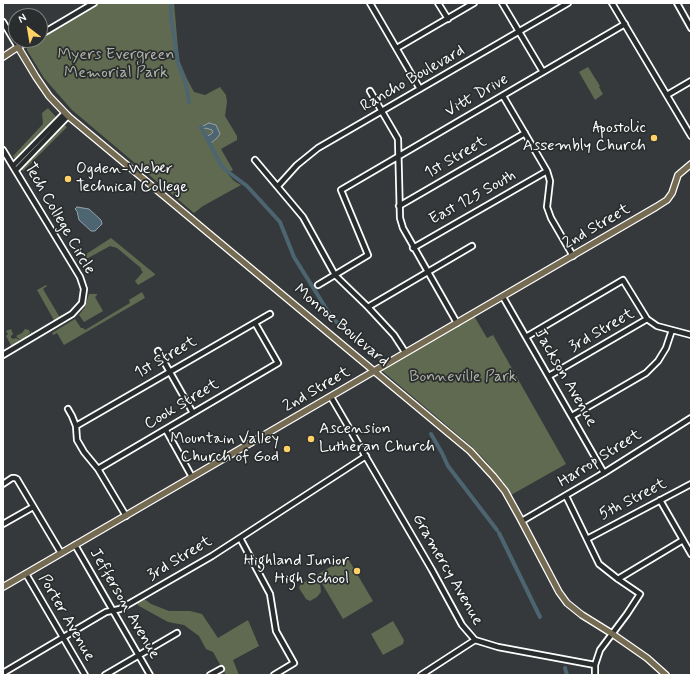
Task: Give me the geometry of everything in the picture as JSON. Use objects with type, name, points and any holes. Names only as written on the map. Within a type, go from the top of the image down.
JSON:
[{"type":"main road","points":[[3,57],[16,48]]},
{"type":"main road","name":"Monroe Boulevard","points":[[19,48],[49,96],[66,114],[470,451],[500,485],[522,521],[563,598],[576,610],[647,658],[666,675]]},
{"type":"main road","name":"2nd Street","points":[[3,587],[331,397],[405,352],[503,297],[667,200],[672,193],[678,175],[691,164]]},
{"type":"street","points":[[48,30],[94,3]]},
{"type":"street","points":[[370,3],[420,89]]},
{"type":"street","points":[[438,3],[448,19]]},
{"type":"street","points":[[397,48],[474,3]]},
{"type":"street","points":[[502,3],[543,72]]},
{"type":"street","name":"Rancho Boulevard","points":[[278,186],[298,165],[318,148],[568,3]]},
{"type":"street","points":[[612,3],[691,136]]},
{"type":"street","points":[[676,3],[691,28]]},
{"type":"street","name":"Vitt Drive","points":[[335,275],[368,255],[341,190],[625,24]]},
{"type":"street","points":[[667,95],[691,81]]},
{"type":"street","points":[[370,91],[398,139],[399,206],[403,228],[457,323]]},
{"type":"street","points":[[503,96],[547,171],[550,180],[547,207],[551,218],[572,256]]},
{"type":"street","points":[[14,168],[66,114]]},
{"type":"street","name":"1st Street","points":[[399,206],[525,133]]},
{"type":"street","name":"Tech College Circle","points":[[3,150],[80,277],[84,290],[82,303],[72,314],[3,355]]},
{"type":"street","points":[[255,160],[303,217],[335,275],[394,335],[405,352]]},
{"type":"street","name":"East 125 South","points":[[413,248],[547,171]]},
{"type":"street","points":[[368,307],[472,246]]},
{"type":"street","points":[[318,285],[335,275]]},
{"type":"street","points":[[526,337],[623,280],[647,320],[657,326],[691,335]]},
{"type":"street","name":"Jackson Avenue","points":[[503,297],[604,473]]},
{"type":"street","name":"1st Street","points":[[76,426],[270,314]]},
{"type":"street","name":"3rd Street","points":[[549,376],[647,320]]},
{"type":"street","name":"Cook Street","points":[[98,469],[278,363],[255,323]]},
{"type":"street","points":[[572,416],[646,373],[662,355],[672,330]]},
{"type":"street","points":[[158,352],[193,413]]},
{"type":"street","name":"Gramercy Avenue","points":[[331,397],[432,570],[462,625],[475,640],[498,647],[595,665]]},
{"type":"street","points":[[68,409],[76,426],[77,440],[84,452],[98,469],[126,516]]},
{"type":"street","name":"Harrop Street","points":[[522,521],[604,473],[691,418]]},
{"type":"street","points":[[166,430],[192,477]]},
{"type":"street","name":"3rd Street","points":[[3,673],[106,612],[120,609],[240,538],[366,456]]},
{"type":"street","name":"Jefferson Avenue","points":[[3,484],[15,478],[62,553]]},
{"type":"street","name":"5th Street","points":[[587,539],[691,484]]},
{"type":"street","points":[[566,496],[599,564],[640,594],[600,650],[595,665],[595,675]]},
{"type":"street","points":[[660,500],[691,554]]},
{"type":"street","points":[[3,524],[33,507]]},
{"type":"street","points":[[240,538],[270,594],[276,631],[294,663],[274,675]]},
{"type":"street","points":[[618,579],[683,540]]},
{"type":"street","name":"Jefferson Avenue","points":[[75,545],[150,675]]},
{"type":"street","name":"Porter Avenue","points":[[26,574],[85,675]]},
{"type":"street","points":[[105,675],[176,633]]},
{"type":"street","points":[[421,675],[475,640]]},
{"type":"street","points":[[210,675],[221,669]]},
{"type":"green space","name":"Myers Evergreen Memorial Park","points":[[99,3],[174,3],[179,60],[194,92],[205,95],[220,87],[226,95],[227,102],[225,116],[237,136],[237,140],[221,149],[233,170],[227,173],[234,181],[241,185],[203,206],[194,213],[72,110],[44,78],[27,48],[48,48],[48,33]]},
{"type":"green space","points":[[588,67],[600,86],[599,87],[603,94],[595,100],[579,72]]},
{"type":"green space","points":[[48,108],[56,117],[55,119],[15,160],[13,156],[43,124],[42,113]]},
{"type":"green space","points":[[63,124],[67,127],[23,171],[21,168]]},
{"type":"green space","points":[[111,238],[155,275],[138,285],[135,281],[143,272],[141,268],[117,248],[110,246],[79,263],[77,260]]},
{"type":"green space","points":[[46,285],[47,286],[43,289],[59,316],[62,315],[55,322],[37,290]]},
{"type":"green space","points":[[142,292],[145,298],[64,345],[57,333],[53,335],[52,333],[75,319],[81,328],[85,330],[130,303],[129,300]]},
{"type":"green space","points":[[89,294],[97,294],[95,297],[103,311],[84,322],[79,315],[85,307]]},
{"type":"green space","name":"Bonneville Park","points":[[474,316],[487,338],[493,335],[566,464],[511,495],[486,461],[471,446],[380,369]]},
{"type":"green space","points":[[11,329],[13,334],[11,338],[14,339],[23,339],[31,335],[31,331],[32,336],[12,347],[6,336],[8,334],[6,331]]},
{"type":"green space","points":[[25,329],[29,330],[30,333],[23,339],[19,339],[16,336],[22,333]]},
{"type":"green space","points":[[347,557],[373,601],[343,619],[317,575]]},
{"type":"green space","points":[[311,578],[320,584],[321,592],[317,597],[310,601],[306,599],[299,588],[300,585]]},
{"type":"green space","points":[[143,598],[151,604],[169,611],[190,611],[202,614],[218,638],[248,620],[259,646],[233,660],[239,675],[226,675],[213,652],[206,649],[199,636],[184,625],[168,622],[139,606],[136,602]]},
{"type":"green space","points":[[393,621],[404,640],[403,644],[383,655],[371,634]]},
{"type":"water","points":[[209,123],[216,125],[220,134],[210,144],[206,137],[213,132],[212,130],[206,128],[202,130],[201,127]]},
{"type":"water","points":[[77,207],[89,209],[101,220],[102,224],[95,231],[91,231],[79,220],[75,209]]},
{"type":"waterway","points":[[171,3],[171,17],[178,63],[186,84],[189,102]]},
{"type":"waterway","points":[[201,127],[221,165],[247,186],[280,222],[294,257],[332,318],[378,355],[381,360]]},
{"type":"waterway","points":[[431,434],[448,466],[497,530]]},
{"type":"waterway","points":[[499,533],[540,617]]},
{"type":"waterway","points":[[565,668],[567,675]]},
{"type":"place","name":"Apostolic Assembly Church","points":[[654,138]]},
{"type":"place","name":"Ogden-Weber Technical College","points":[[68,179]]},
{"type":"place","name":"Ascension Lutheran Church","points":[[311,439]]},
{"type":"place","name":"Mountain Valley Church of God","points":[[287,449]]},
{"type":"place","name":"Highland Junior High School","points":[[357,571]]}]
